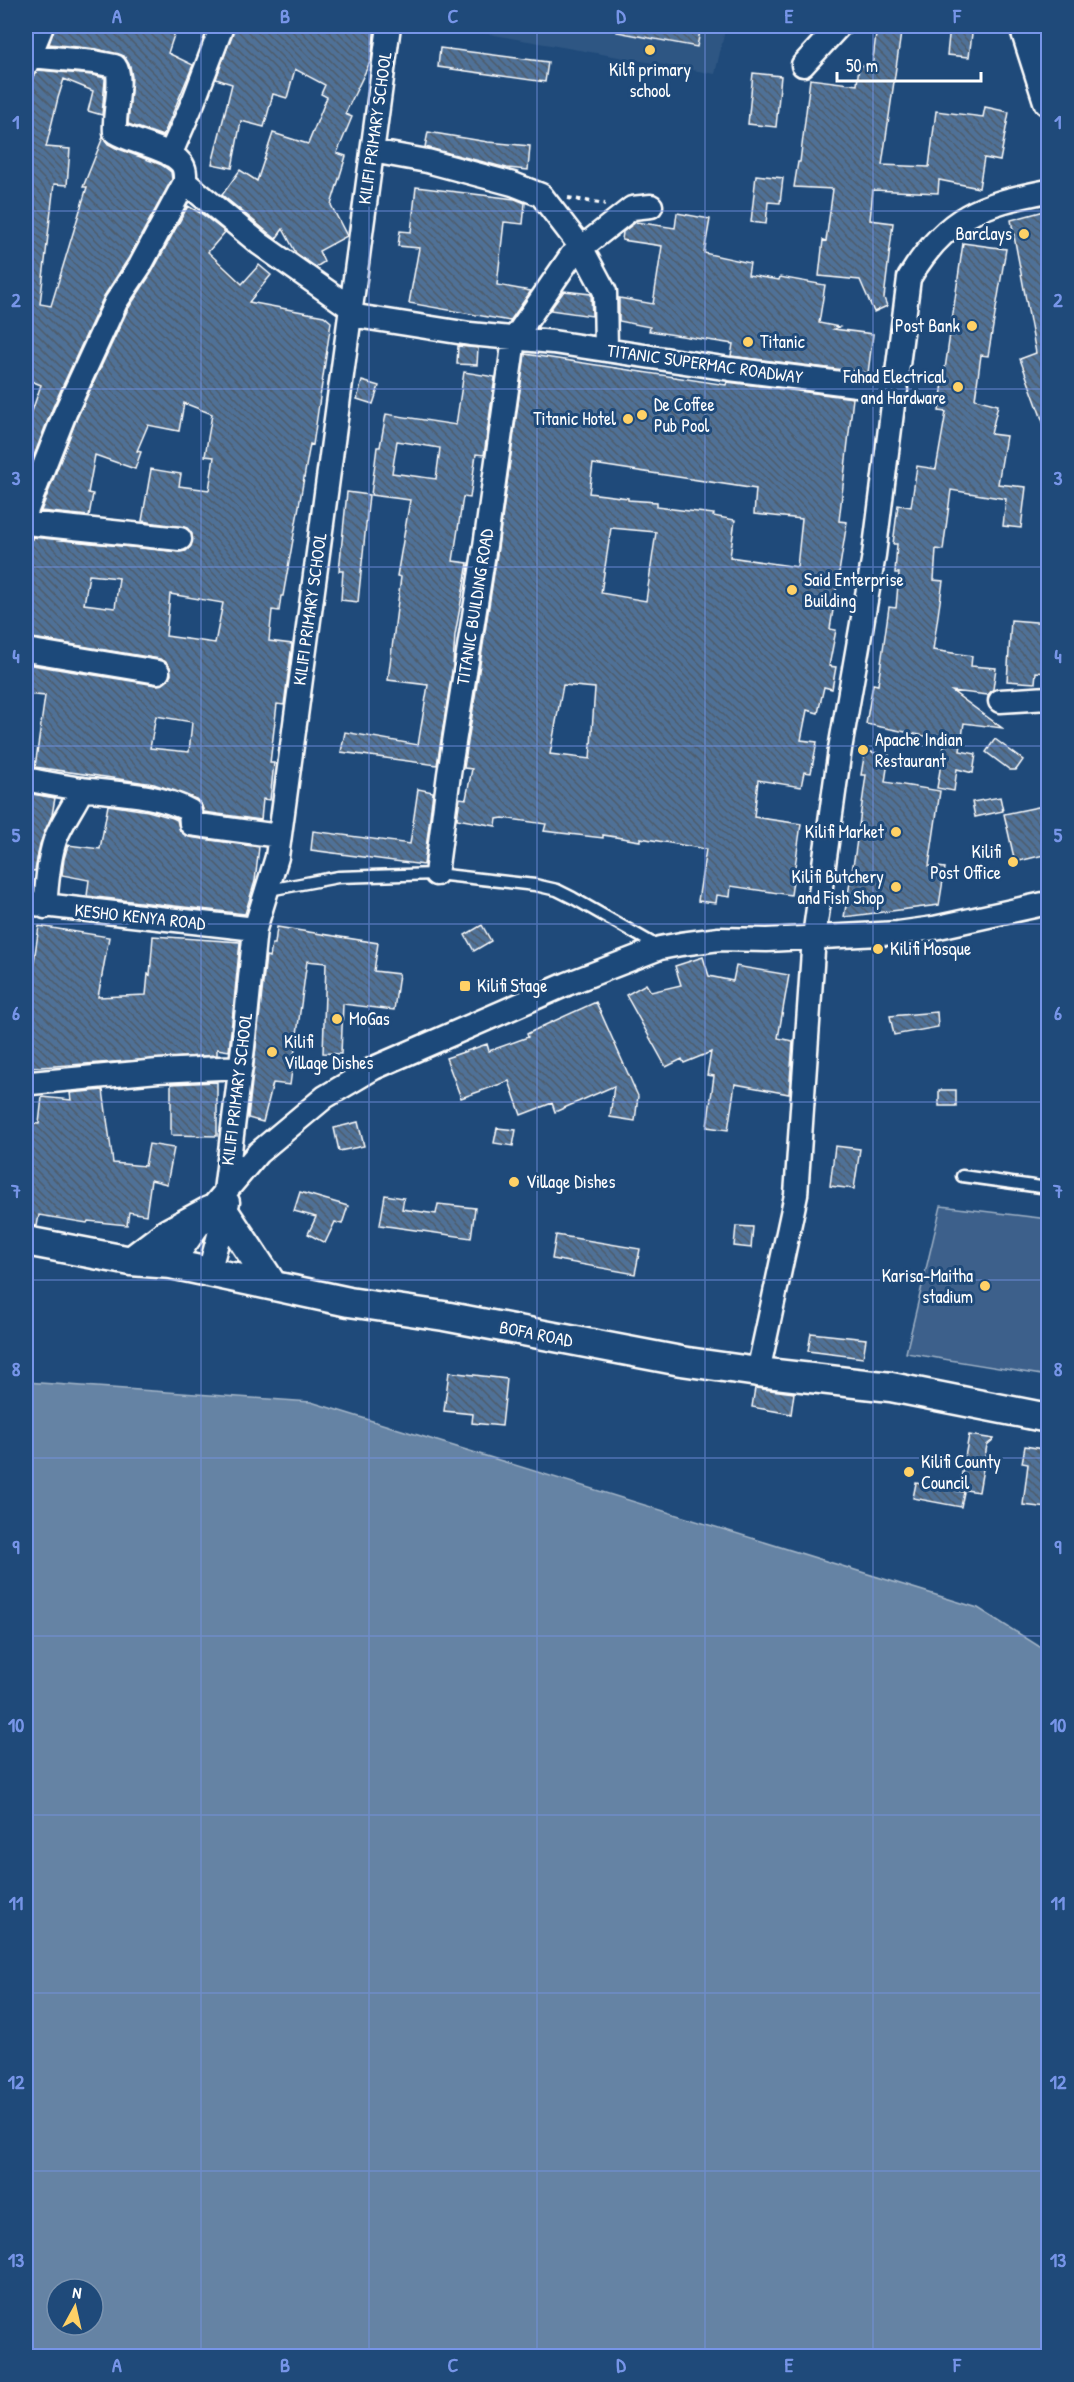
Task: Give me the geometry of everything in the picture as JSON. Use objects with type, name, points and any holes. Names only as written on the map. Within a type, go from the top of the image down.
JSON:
[{"type":"street","points":[[26,512],[65,413],[116,302],[140,266],[185,182],[185,170],[181,163],[170,155],[115,132],[114,112],[120,80],[116,66],[94,62],[28,61],[42,26]]},
{"type":"street","points":[[170,155],[222,26]]},
{"type":"street","name":"KILIFI PRIMARY SCHOOL","points":[[209,1272],[223,1198],[241,1067],[255,929],[269,890],[277,857],[389,26]]},
{"type":"street","points":[[803,65],[839,26]]},
{"type":"street","points":[[1024,26],[1048,101]]},
{"type":"street","points":[[372,151],[437,163],[513,184],[541,195],[581,247],[605,292],[606,350]]},
{"type":"street","points":[[185,182],[260,244],[351,312]]},
{"type":"street","points":[[758,1372],[796,1195],[814,937],[840,749],[874,555],[909,278],[923,254],[946,229],[968,214],[1048,191]]},
{"type":"street","points":[[514,339],[571,256],[641,207]]},
{"type":"street","name":"TITANIC SUPERMAC ROADWAY","points":[[351,312],[514,339],[896,390]]},
{"type":"street","name":"TITANIC BUILDING ROAD","points":[[436,874],[514,339]]},
{"type":"street","points":[[26,522],[180,539]]},
{"type":"street","points":[[26,650],[158,672]]},
{"type":"street","points":[[1000,701],[1048,698]]},
{"type":"street","points":[[26,779],[119,793],[182,807],[190,811],[191,824],[279,836]]},
{"type":"street","points":[[35,905],[55,839],[82,789]]},
{"type":"street","points":[[171,1264],[258,1153],[325,1097],[374,1068],[567,984],[660,948],[719,939],[861,936],[934,928],[1048,903]]},
{"type":"street","name":"KESHO KENYA ROAD","points":[[35,905],[255,929]]},
{"type":"street","points":[[31,1083],[158,1071],[241,1067]]},
{"type":"street","points":[[130,1261],[168,1233],[223,1198]]},
{"type":"street","points":[[223,1198],[272,1284]]},
{"type":"street","name":"BOFA ROAD","points":[[26,1241],[130,1261],[171,1264],[349,1302],[444,1316],[681,1361],[891,1387],[1048,1418]]},
{"type":"lane","points":[[269,890],[338,877],[436,874],[535,885],[557,890],[660,948]]},
{"type":"lane","points":[[963,1176],[1048,1188]]},
{"type":"path","points":[[541,195],[641,207]]},
{"type":"shaded area","name":"Kilfi primary school","points":[[443,26],[726,26],[715,74]]},
{"type":"shaded area","name":"Karisa-Maitha stadium","points":[[941,1206],[1048,1219],[1048,1376],[906,1353]]},
{"type":"shaded area","points":[[26,1382],[311,1402],[978,1608],[1048,1652],[1048,2356],[26,2356]]},
{"type":"building","points":[[55,26],[177,26],[168,53],[193,65],[163,136],[128,124],[132,77],[130,66],[124,56],[97,49],[49,44]]},
{"type":"building","points":[[235,26],[375,26],[371,60],[345,114],[352,117],[337,153],[346,156],[331,205],[347,236],[319,251],[324,262],[316,267],[296,253],[283,229],[276,239],[222,195],[240,170],[257,181],[273,133],[308,144],[327,97],[321,94],[325,85],[295,69],[287,98],[273,94],[264,127],[241,121],[232,168],[212,164],[232,84],[216,79]]},
{"type":"building","points":[[618,26],[701,26],[697,47],[617,32]]},
{"type":"building","points":[[877,26],[902,26],[882,165],[929,167],[936,111],[983,117],[985,107],[1009,112],[1000,161],[984,158],[979,188],[939,180],[938,193],[873,190],[870,220],[893,223],[884,298],[887,306],[874,312],[860,280],[819,276],[833,189],[794,187],[798,162],[800,162],[810,79],[857,85],[859,65],[872,67]]},
{"type":"building","points":[[950,26],[973,26],[969,57],[947,55]]},
{"type":"building","points":[[440,48],[548,62],[545,82],[438,67]]},
{"type":"building","points":[[38,70],[105,78],[102,115],[88,111],[93,91],[64,79],[58,98],[46,147],[70,149],[67,185],[54,184],[40,304],[51,306],[87,187],[83,187],[103,137],[108,144],[116,148],[162,165],[171,172],[172,179],[128,259],[104,296],[53,407],[26,476],[26,412],[31,414],[41,385],[26,379],[26,353],[31,338],[26,338],[26,105],[33,76]]},
{"type":"building","points":[[753,73],[781,76],[776,127],[748,124]]},
{"type":"building","points":[[428,132],[530,146],[528,170],[507,168],[425,147]]},
{"type":"building","points":[[756,175],[783,178],[780,203],[768,202],[766,224],[751,222]]},
{"type":"building","points":[[416,187],[515,199],[525,203],[523,224],[504,222],[497,285],[531,291],[510,321],[409,303],[419,248],[398,246],[400,231],[411,232]]},
{"type":"building","points":[[188,206],[225,232],[208,252],[242,284],[259,265],[271,275],[249,302],[324,316],[331,322],[313,445],[310,444],[283,596],[281,596],[279,611],[272,610],[269,641],[292,644],[284,705],[277,704],[270,763],[274,763],[270,800],[263,799],[261,820],[204,812],[196,799],[154,784],[35,767],[45,696],[26,694],[26,664],[156,685],[163,684],[171,675],[170,667],[160,659],[26,637],[26,538],[179,552],[186,551],[191,546],[192,534],[187,528],[142,521],[151,469],[181,474],[179,486],[209,490],[214,457],[205,456],[212,414],[184,403],[179,431],[148,425],[137,451],[141,452],[135,469],[95,455],[88,493],[93,494],[89,516],[41,511],[77,418],[128,309],[152,272]],"holes":[[[89,575],[119,578],[115,608],[84,604]],[[170,594],[223,603],[215,643],[166,636]],[[156,716],[192,722],[189,752],[150,748]]]},
{"type":"building","points":[[1048,210],[1047,433],[1020,359],[1036,353],[1011,220]]},
{"type":"building","points":[[677,213],[710,219],[704,253],[750,263],[748,275],[779,280],[780,277],[825,285],[819,323],[839,327],[834,329],[873,334],[868,373],[731,356],[733,344],[649,331],[650,327],[619,321],[619,298],[653,304],[662,246],[622,240],[623,232],[636,222],[675,228]]},
{"type":"building","points":[[963,243],[1006,249],[988,356],[981,355],[975,399],[998,405],[991,434],[1006,436],[998,484],[1026,487],[1021,528],[1003,526],[1006,499],[951,490],[943,550],[936,549],[934,580],[943,581],[933,650],[972,656],[971,666],[996,668],[993,689],[988,695],[952,691],[1002,728],[964,723],[960,751],[976,754],[973,773],[957,769],[954,791],[937,788],[945,740],[866,724],[873,684],[878,685],[889,607],[896,608],[899,573],[895,573],[897,544],[893,544],[898,505],[911,507],[917,466],[936,469],[946,412],[939,411]]},
{"type":"building","points":[[564,291],[591,294],[592,316],[550,310]]},
{"type":"building","points":[[458,346],[478,348],[477,365],[457,364]]},
{"type":"building","points":[[525,354],[726,385],[727,382],[853,398],[839,521],[847,522],[830,629],[836,630],[829,666],[836,667],[832,689],[824,687],[818,713],[807,710],[801,740],[817,742],[811,773],[804,772],[801,787],[758,780],[754,817],[801,824],[791,895],[731,886],[730,897],[717,895],[716,903],[698,901],[706,849],[640,838],[640,841],[603,835],[603,838],[544,831],[546,824],[503,818],[497,819],[496,826],[457,819],[460,798],[466,799],[472,769],[464,768]],"holes":[[[593,464],[756,489],[754,514],[802,519],[797,567],[730,557],[735,520],[713,516],[714,514],[657,507],[657,502],[628,500],[628,498],[589,493]],[[611,528],[656,532],[646,601],[601,593]],[[563,685],[595,688],[590,759],[550,754]]]},
{"type":"building","points":[[464,372],[495,377],[484,455],[476,454],[470,498],[463,497],[453,561],[468,563],[455,635],[453,665],[437,765],[341,752],[345,732],[418,745],[428,685],[388,680],[401,577],[397,576],[410,500],[371,495],[377,447],[380,447],[386,414],[456,425]],"holes":[[[397,441],[440,448],[436,479],[392,473]]]},
{"type":"building","points":[[362,381],[379,386],[373,404],[357,399]]},
{"type":"building","points":[[347,492],[369,495],[358,602],[341,600],[343,571],[339,571]]},
{"type":"building","points":[[1011,620],[1048,623],[1048,673],[1036,672],[1035,683],[1007,681]]},
{"type":"building","points":[[995,739],[1023,760],[1016,770],[1010,770],[986,752]]},
{"type":"building","points":[[865,751],[889,755],[885,782],[940,791],[929,866],[945,868],[939,905],[844,917],[866,775],[861,775]]},
{"type":"building","points":[[418,789],[433,792],[424,865],[311,850],[313,831],[410,844]]},
{"type":"building","points":[[26,793],[55,798],[52,815],[40,844],[35,871],[26,870]]},
{"type":"building","points":[[1000,797],[1003,811],[975,817],[972,802]]},
{"type":"building","points":[[108,805],[148,811],[173,818],[177,820],[180,831],[189,837],[259,847],[255,881],[245,914],[87,896],[89,880],[62,875],[64,859],[68,845],[100,849]]},
{"type":"building","points":[[1048,805],[1048,854],[1015,862],[1004,814]]},
{"type":"building","points":[[482,925],[491,941],[474,951],[465,935]]},
{"type":"building","points":[[39,926],[109,937],[98,997],[146,995],[153,936],[240,942],[229,1051],[217,1049],[217,1055],[26,1068],[26,989],[30,989]]},
{"type":"building","points":[[277,927],[378,943],[374,971],[399,974],[394,1010],[343,1004],[341,1054],[323,1053],[326,963],[307,961],[290,1085],[273,1083],[263,1122],[248,1118],[266,956],[270,957],[272,944],[275,944]]},
{"type":"building","points":[[703,957],[709,976],[733,981],[736,966],[789,975],[778,1038],[793,1041],[789,1094],[735,1084],[728,1130],[707,1127],[714,1076],[707,1075],[711,1052],[684,1063],[682,1059],[666,1067],[626,995],[646,984],[651,992],[681,985],[675,966]]},
{"type":"building","points":[[596,1002],[638,1096],[635,1121],[610,1117],[614,1086],[555,1112],[552,1103],[521,1115],[509,1081],[461,1098],[446,1058],[487,1044],[489,1051],[528,1037],[527,1034]]},
{"type":"building","points":[[937,1012],[938,1027],[894,1035],[890,1016]]},
{"type":"building","points":[[217,1082],[217,1136],[171,1135],[171,1084]]},
{"type":"building","points":[[103,1090],[113,1163],[145,1166],[149,1144],[174,1148],[167,1184],[151,1180],[146,1215],[129,1212],[127,1225],[88,1221],[87,1223],[39,1215],[37,1226],[26,1225],[26,1123],[39,1124],[42,1097],[71,1100],[70,1093]]},
{"type":"building","points":[[939,1090],[956,1090],[956,1106],[939,1106]]},
{"type":"building","points":[[358,1122],[364,1146],[339,1151],[334,1128]]},
{"type":"building","points":[[497,1128],[516,1130],[513,1146],[494,1143]]},
{"type":"building","points":[[835,1146],[860,1149],[854,1189],[830,1186]]},
{"type":"building","points":[[300,1192],[348,1206],[342,1224],[335,1222],[325,1243],[308,1234],[316,1217],[294,1211]]},
{"type":"building","points":[[385,1195],[404,1198],[402,1209],[436,1214],[438,1204],[475,1208],[471,1238],[380,1225]]},
{"type":"building","points":[[736,1226],[753,1227],[751,1248],[734,1246]]},
{"type":"building","points":[[556,1235],[640,1249],[635,1274],[552,1259]]},
{"type":"building","points":[[811,1333],[866,1339],[863,1358],[808,1351]]},
{"type":"building","points":[[449,1372],[507,1379],[502,1426],[472,1423],[473,1414],[444,1411]]},
{"type":"building","points":[[755,1388],[794,1393],[791,1414],[752,1407]]},
{"type":"building","points":[[969,1435],[994,1439],[987,1445],[979,1492],[959,1489]]},
{"type":"building","points":[[1025,1446],[1048,1450],[1048,1508],[1023,1505],[1028,1464],[1022,1463]]},
{"type":"building","points":[[916,1483],[964,1492],[961,1507],[913,1498]]},
{"type":"place","name":"Kilfi primary school","points":[[650,50]]},
{"type":"place","name":"Barclays","points":[[1024,234]]},
{"type":"place","name":"Post Bank","points":[[972,326]]},
{"type":"place","name":"Titanic","points":[[748,342]]},
{"type":"place","name":"Fahad Electrical and Hardware","points":[[958,387]]},
{"type":"place","name":"De Coffee Pub Pool","points":[[642,415]]},
{"type":"place","name":"Titanic Hotel","points":[[628,419]]},
{"type":"place","name":"Said Enterprise Building","points":[[792,590]]},
{"type":"place","name":"Apache Indian Restaurant","points":[[863,750]]},
{"type":"place","name":"Kilifi Market","points":[[896,832]]},
{"type":"place","name":"Kilifi Post Office","points":[[1013,862]]},
{"type":"place","name":"Kilifi Butchery and Fish Shop","points":[[896,887]]},
{"type":"place","name":"Kilifi Mosque","points":[[878,949]]},
{"type":"place","name":"Kilifi Stage","points":[[465,986]]},
{"type":"place","name":"MoGas","points":[[337,1019]]},
{"type":"place","name":"Kilifi Village Dishes","points":[[272,1052]]},
{"type":"place","name":"Village Dishes","points":[[514,1182]]},
{"type":"place","name":"Karisa-Maitha stadium","points":[[985,1286]]},
{"type":"place","name":"Kilifi County Council","points":[[909,1472]]}]
